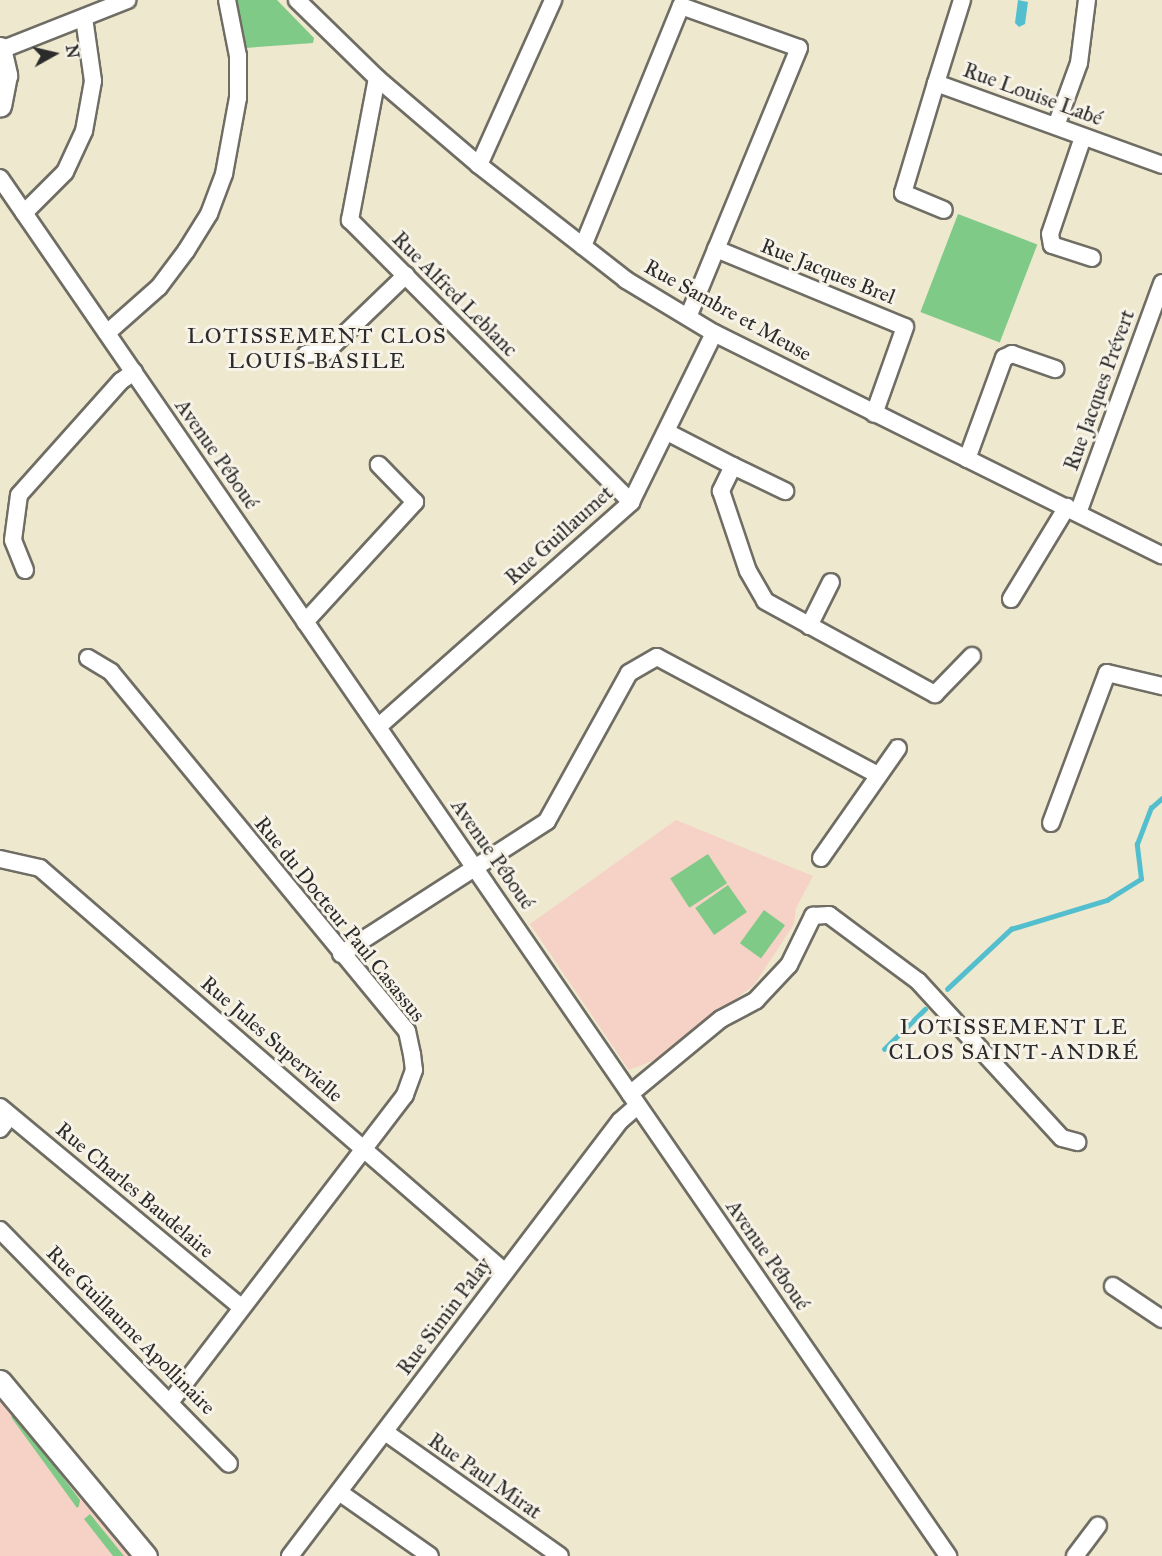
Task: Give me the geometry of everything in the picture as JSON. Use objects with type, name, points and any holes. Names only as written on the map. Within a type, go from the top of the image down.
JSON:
[{"type":"main road","points":[[0,105],[6,75],[1,49]]},
{"type":"main road","points":[[0,1381],[146,1556]]},
{"type":"street","points":[[1,49],[127,0]]},
{"type":"street","points":[[107,333],[159,287],[186,251],[209,214],[224,174],[238,98],[238,56],[227,0]]},
{"type":"street","name":"Rue Sambre et Meuse","points":[[297,0],[377,78],[479,165],[626,280],[714,333],[1162,555]]},
{"type":"street","points":[[479,165],[553,0]]},
{"type":"street","name":"Rue Louise Labé","points":[[962,0],[936,83],[1162,165]]},
{"type":"street","points":[[1056,126],[1079,63],[1087,0]]},
{"type":"street","points":[[583,246],[681,6],[799,48],[688,317]]},
{"type":"street","points":[[24,213],[65,172],[84,131],[93,81],[84,18]]},
{"type":"street","name":"Rue Alfred Leblanc","points":[[377,78],[350,220],[631,502]]},
{"type":"street","points":[[936,83],[903,193],[944,210]]},
{"type":"street","points":[[1083,137],[1050,234],[1052,245],[1092,258]]},
{"type":"street","name":"Avenue Péboué","points":[[0,178],[948,1556]]},
{"type":"street","name":"Rue Jacques Brel","points":[[716,249],[905,327],[874,414]]},
{"type":"street","points":[[306,354],[326,352],[406,275]]},
{"type":"street","name":"Rue Jacques Prévert","points":[[1072,510],[1162,283]]},
{"type":"street","name":"Rue Guillaumet","points":[[378,727],[631,502],[714,333]]},
{"type":"street","points":[[967,459],[1004,358],[1012,354],[1055,369]]},
{"type":"street","points":[[25,570],[13,540],[19,495],[121,381],[134,372]]},
{"type":"street","points":[[667,432],[785,491]]},
{"type":"street","points":[[305,622],[415,502],[379,465]]},
{"type":"street","points":[[733,466],[721,491],[748,571],[765,601],[935,694],[972,656]]},
{"type":"street","points":[[1011,599],[1072,510]]},
{"type":"street","points":[[809,626],[831,582]]},
{"type":"street","points":[[341,954],[547,821],[629,673],[657,657],[878,775]]},
{"type":"street","name":"Rue du Docteur Paul Casassus","points":[[88,658],[111,672],[341,954],[407,1031],[414,1070],[405,1095],[171,1401]]},
{"type":"street","points":[[1051,823],[1107,673],[1162,686]]},
{"type":"street","points":[[821,858],[898,748]]},
{"type":"street","name":"Rue Jules Supervielle","points":[[0,859],[40,868],[505,1272]]},
{"type":"street","name":"Rue Simin Palay","points":[[290,1556],[620,1121],[633,1100],[721,1019],[756,1000],[789,965],[813,916],[829,915],[918,981],[1062,1138],[1077,1142]]},
{"type":"street","name":"Rue Charles Baudelaire","points":[[3,1117],[241,1307]]},
{"type":"street","name":"Rue Guillaume Apollinaire","points":[[0,1230],[171,1401],[229,1464]]},
{"type":"street","points":[[1113,1286],[1162,1319]]},
{"type":"street","name":"Rue Paul Mirat","points":[[385,1432],[560,1556]]},
{"type":"street","points":[[339,1492],[430,1556]]},
{"type":"street","points":[[1075,1556],[1098,1526]]},
{"type":"shaded area","points":[[676,820],[813,876],[796,908],[794,924],[754,985],[655,1060],[629,1070],[530,924]]},
{"type":"shaded area","points":[[0,1381],[146,1556],[0,1556]]},
{"type":"green space","points":[[236,0],[277,0],[314,38],[313,43],[245,48]]},
{"type":"green space","points":[[958,214],[1037,244],[1000,342],[920,312]]},
{"type":"green space","points":[[708,854],[727,883],[689,908],[670,879]]},
{"type":"green space","points":[[728,885],[747,912],[714,935],[695,908]]},
{"type":"green space","points":[[764,910],[785,925],[761,958],[740,943]]},
{"type":"green space","points":[[15,1414],[80,1500],[77,1508],[11,1417]]},
{"type":"green space","points":[[90,1514],[124,1556],[113,1556],[84,1519]]},
{"type":"water","points":[[1018,0],[1028,2],[1025,24],[1019,27],[1015,23]]},
{"type":"waterway","points":[[947,989],[1011,929],[1107,900],[1141,879],[1137,844],[1151,808],[1162,798]]},
{"type":"waterway","points":[[884,1049],[925,1009]]},
{"type":"district","name":"LOTISSEMENT CLOS LOUIS BASILE","points":[[317,348]]},
{"type":"district","name":"LOTISSEMENT LE CLOS SAINT-ANDRÉ","points":[[1014,1038]]}]
